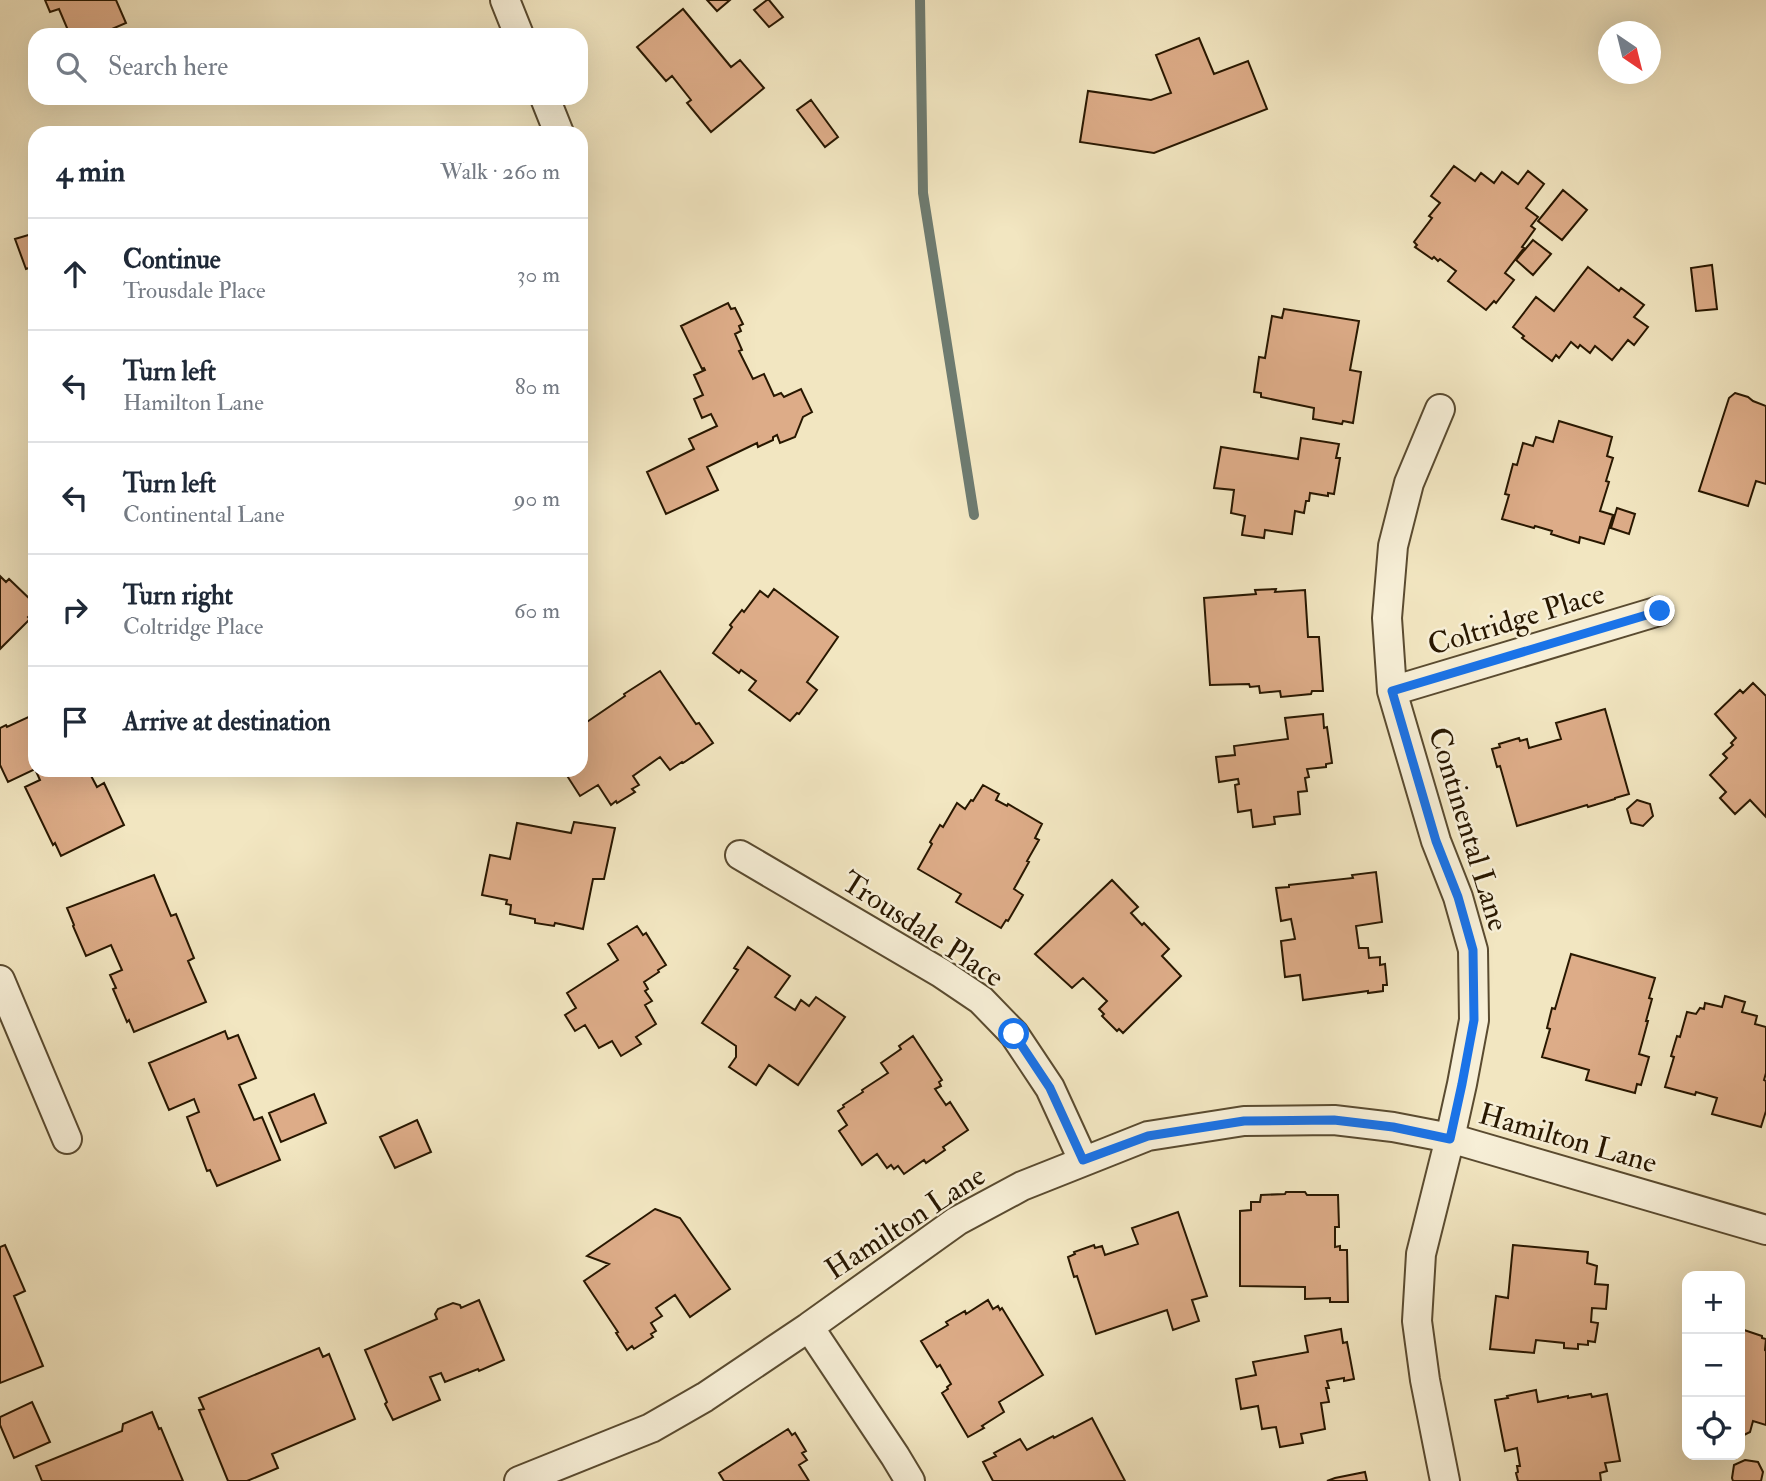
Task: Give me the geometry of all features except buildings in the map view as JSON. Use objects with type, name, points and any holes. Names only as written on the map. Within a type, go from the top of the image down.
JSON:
[{"type":"street","points":[[505,0],[516,28]]},
{"type":"street","points":[[548,105],[556,126]]},
{"type":"street","name":"Continental Lane","points":[[1440,409],[1409,483],[1393,545],[1387,618],[1392,691],[1436,841],[1458,897],[1473,950],[1474,1020],[1450,1139],[1421,1254],[1417,1321],[1444,1481]]},
{"type":"street","name":"Coltridge Place","points":[[1392,691],[1660,611]]},
{"type":"street","name":"Trousdale Place","points":[[740,855],[941,973],[981,1000],[1014,1034],[1050,1088],[1083,1160]]},
{"type":"street","points":[[0,980],[67,1139]]},
{"type":"street","name":"Hamilton Lane","points":[[519,1481],[651,1428],[705,1397],[957,1221],[1022,1186],[1148,1136],[1244,1121],[1334,1120],[1393,1127],[1450,1139],[1766,1230]]},
{"type":"street","points":[[808,1327],[910,1481]]},
{"type":"waterway","points":[[920,0],[923,193],[974,515]]},
{"type":"route","points":[[1014,1034],[1050,1088],[1083,1160],[1148,1136],[1244,1121],[1334,1120],[1393,1127],[1450,1139],[1474,1020],[1473,950],[1458,897],[1436,841],[1392,691],[1660,611]]}]
